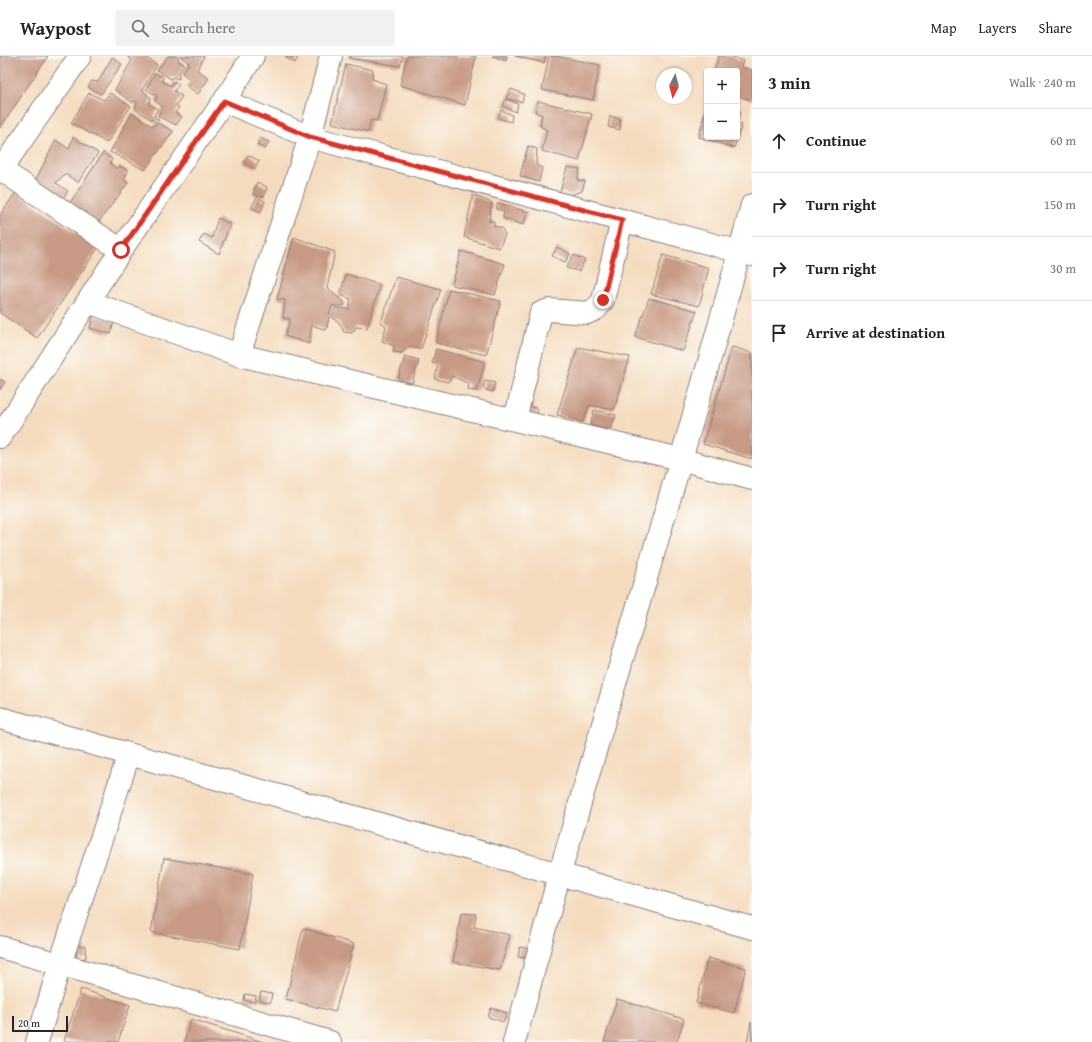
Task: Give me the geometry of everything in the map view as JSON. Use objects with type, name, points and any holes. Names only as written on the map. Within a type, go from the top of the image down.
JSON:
[{"type":"street","points":[[80,56],[0,170],[121,250]]},
{"type":"street","points":[[0,437],[121,250],[224,101],[253,56]]},
{"type":"street","points":[[239,355],[310,137],[331,56]]},
{"type":"street","points":[[224,101],[310,137],[746,253]]},
{"type":"street","points":[[514,1042],[560,874],[680,459],[746,253],[752,205]]},
{"type":"street","points":[[515,420],[541,314],[549,310],[587,313],[596,309],[603,300],[622,220]]},
{"type":"street","points":[[88,302],[239,355],[680,459],[752,479]]},
{"type":"street","points":[[0,718],[752,928]]},
{"type":"street","points":[[37,1042],[60,964],[129,754]]},
{"type":"street","points":[[0,947],[330,1042]]},
{"type":"building","points":[[0,56],[48,56],[0,128]]},
{"type":"building","points":[[127,56],[144,56],[157,65],[142,90],[151,98],[149,104],[158,109],[154,116],[159,120],[155,122],[135,109],[137,102],[134,100],[133,103],[115,90],[132,60]]},
{"type":"building","points":[[168,56],[176,56],[179,58],[178,61],[184,64],[179,72],[179,79],[173,77],[171,79],[157,70]]},
{"type":"building","points":[[180,56],[204,56],[197,70],[209,78],[198,94],[187,86],[191,80],[182,73],[189,63]]},
{"type":"building","points":[[286,56],[298,56],[295,63],[286,58]]},
{"type":"building","points":[[349,56],[403,56],[400,66],[349,58]]},
{"type":"building","points":[[407,56],[476,57],[465,105],[400,85]]},
{"type":"building","points":[[492,56],[507,56],[506,61]]},
{"type":"building","points":[[515,56],[546,56],[544,63]]},
{"type":"building","points":[[549,56],[600,65],[593,100],[542,90]]},
{"type":"building","points":[[719,56],[731,56],[743,61],[741,67],[752,70],[752,100],[740,97],[740,68],[715,68]]},
{"type":"building","points":[[112,57],[122,64],[101,94],[88,87],[92,81],[98,82]]},
{"type":"building","points":[[346,64],[373,70],[372,79],[386,84],[377,121],[371,120],[368,132],[332,123]]},
{"type":"building","points":[[155,73],[163,77],[162,81],[171,86],[174,81],[179,85],[174,91],[182,96],[176,105],[179,107],[175,113],[182,117],[176,125],[158,116],[163,107],[155,101],[157,96],[146,89]]},
{"type":"building","points":[[511,89],[524,94],[522,102],[506,99]]},
{"type":"building","points":[[89,93],[104,100],[110,93],[131,106],[107,143],[71,123]]},
{"type":"building","points":[[506,99],[518,104],[516,112],[503,106]]},
{"type":"building","points":[[538,101],[592,114],[579,161],[542,151],[547,130],[540,126],[542,115],[535,112]]},
{"type":"building","points":[[501,110],[512,115],[511,122],[498,118]]},
{"type":"building","points":[[132,113],[152,126],[158,123],[173,131],[145,170],[110,152]]},
{"type":"building","points":[[704,115],[704,139],[699,137]]},
{"type":"building","points":[[610,116],[620,119],[620,130],[608,127]]},
{"type":"building","points":[[73,137],[98,153],[78,182],[65,174],[56,183],[68,191],[61,201],[35,181],[56,140],[69,149]]},
{"type":"building","points":[[260,138],[269,142],[265,149],[257,145]]},
{"type":"building","points":[[709,140],[737,140],[734,148]]},
{"type":"building","points":[[528,146],[537,149],[536,165],[542,168],[539,182],[520,176]]},
{"type":"building","points":[[103,153],[112,159],[110,163],[117,169],[120,166],[128,171],[124,180],[128,183],[98,223],[69,204]]},
{"type":"building","points":[[248,155],[259,161],[255,169],[244,163]]},
{"type":"building","points":[[567,167],[580,169],[577,180],[585,181],[582,191],[570,195],[560,192]]},
{"type":"building","points":[[257,182],[267,187],[264,197],[253,194]]},
{"type":"building","points":[[16,192],[98,248],[37,338],[0,313],[0,215]]},
{"type":"building","points":[[473,195],[492,203],[489,221],[494,221],[494,226],[502,228],[505,235],[499,248],[464,237]]},
{"type":"building","points":[[257,197],[265,201],[261,212],[251,208]]},
{"type":"building","points":[[498,203],[528,212],[523,225],[503,218],[504,211],[496,209]]},
{"type":"building","points":[[218,218],[230,224],[219,254],[199,242],[204,234],[212,238]]},
{"type":"building","points":[[294,237],[335,252],[327,288],[344,302],[344,306],[332,306],[326,330],[312,325],[309,344],[285,336],[290,319],[283,318],[285,300],[277,299]]},
{"type":"building","points":[[557,247],[570,254],[565,262],[552,256]]},
{"type":"building","points":[[461,251],[505,264],[495,295],[452,285]]},
{"type":"building","points":[[573,255],[585,260],[579,271],[566,268]]},
{"type":"building","points":[[663,255],[709,268],[699,306],[651,294]]},
{"type":"building","points":[[346,274],[380,285],[367,328],[356,327],[352,333],[344,332],[339,322],[332,318],[335,308],[349,309],[351,299],[340,295]]},
{"type":"building","points":[[396,277],[441,289],[421,349],[408,347],[402,353],[393,352],[394,346],[382,341],[386,326],[381,322]]},
{"type":"building","points":[[449,289],[501,301],[486,355],[436,343]]},
{"type":"building","points":[[649,298],[697,311],[683,351],[635,337]]},
{"type":"building","points":[[93,316],[114,321],[111,334],[90,328]]},
{"type":"building","points":[[578,347],[630,357],[614,410],[589,405],[583,422],[557,415]]},
{"type":"building","points":[[732,347],[752,353],[752,459],[703,444]]},
{"type":"building","points":[[436,349],[485,362],[477,391],[468,390],[469,384],[452,376],[448,382],[435,379],[438,365],[432,363]]},
{"type":"building","points":[[405,356],[419,360],[412,383],[398,379]]},
{"type":"building","points":[[0,379],[5,382],[0,390]]},
{"type":"building","points":[[485,381],[495,383],[493,392],[483,389]]},
{"type":"building","points":[[528,406],[538,409],[536,416],[526,413]]},
{"type":"building","points":[[594,410],[616,415],[610,430],[590,425]]},
{"type":"building","points":[[164,858],[253,874],[240,949],[151,932]]},
{"type":"building","points":[[461,913],[476,914],[474,927],[510,935],[500,970],[453,962]]},
{"type":"building","points":[[303,928],[354,944],[335,1012],[286,999]]},
{"type":"building","points":[[76,946],[85,946],[86,958],[77,959]]},
{"type":"building","points":[[520,947],[534,950],[533,959],[518,957]]},
{"type":"building","points":[[708,958],[746,968],[734,1013],[696,1003]]},
{"type":"building","points":[[81,989],[130,1005],[118,1042],[64,1041]]},
{"type":"building","points":[[261,992],[272,994],[270,1003],[259,1000]]},
{"type":"building","points":[[245,994],[256,996],[255,1002],[244,1000]]},
{"type":"building","points":[[617,999],[684,1019],[677,1042],[604,1042]]},
{"type":"building","points":[[491,1008],[507,1013],[504,1022],[488,1017]]},
{"type":"building","points":[[191,1019],[263,1042],[184,1042]]},
{"type":"building","points":[[751,1022],[752,1042],[747,1042]]},
{"type":"route","points":[[121,250],[224,101],[310,137],[622,220],[603,300]]}]
